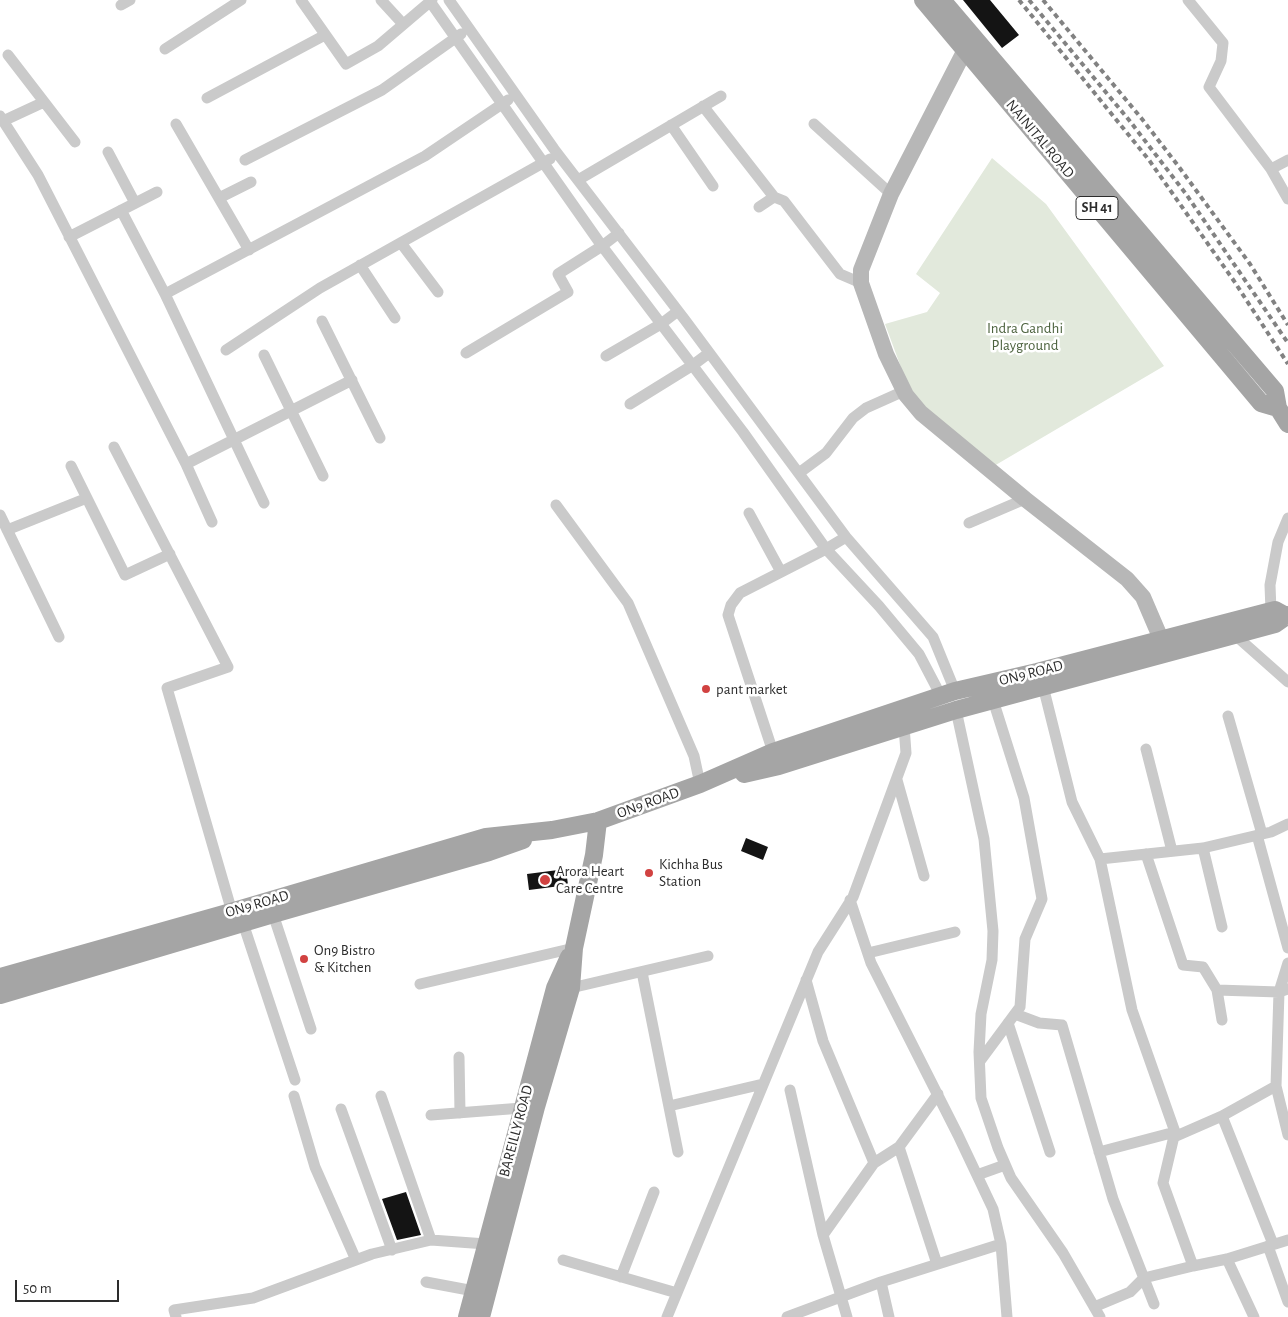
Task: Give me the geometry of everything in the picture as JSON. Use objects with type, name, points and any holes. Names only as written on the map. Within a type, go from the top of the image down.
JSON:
[{"type":"main road","name":"NAINITAL ROAD","points":[[923,0],[1261,403],[1278,408]]},
{"type":"main road","name":"NAINITAL ROAD","points":[[942,0],[1275,391],[1278,408],[1288,424]]},
{"type":"main road","name":"ON9 ROAD","points":[[0,977],[238,917],[486,837],[552,830],[598,821],[700,784],[773,752],[948,693],[1037,672],[1161,639],[1282,614]]},
{"type":"main road","points":[[700,784],[779,766],[956,710],[1275,624],[1282,614]]},
{"type":"main road","name":"BAREILLY ROAD","points":[[481,1317],[536,1107],[571,988],[574,948],[594,855],[598,821]]},
{"type":"main road","points":[[0,995],[238,917],[273,914],[489,852],[552,830]]},
{"type":"main road","name":"BAREILLY ROAD","points":[[467,1317],[555,988],[574,948]]},
{"type":"street","points":[[165,49],[241,0]]},
{"type":"street","points":[[301,0],[346,64],[378,46],[430,0],[602,246],[743,432],[826,549],[919,654],[948,693]]},
{"type":"street","points":[[381,0],[403,24]]},
{"type":"street","points":[[449,0],[558,154],[846,536],[933,637],[948,693]]},
{"type":"street","points":[[1188,0],[1223,43],[1221,62],[1209,87],[1270,169],[1288,199]]},
{"type":"street","points":[[245,160],[382,90],[469,28]]},
{"type":"street","points":[[207,98],[325,35]]},
{"type":"street","points":[[965,50],[891,194],[861,270],[861,283],[886,354],[906,395],[922,413],[1025,499],[1127,578],[1142,598],[1161,639]]},
{"type":"street","points":[[8,55],[75,142]]},
{"type":"street","points":[[165,294],[425,156],[516,95]]},
{"type":"street","points":[[578,180],[721,96]]},
{"type":"street","points":[[44,102],[2,119],[38,175],[186,464],[212,522]]},
{"type":"street","points":[[703,106],[774,197],[784,201],[840,274],[861,283]]},
{"type":"street","points":[[176,124],[249,250]]},
{"type":"street","points":[[814,124],[891,194]]},
{"type":"street","points":[[671,125],[713,186]]},
{"type":"street","points":[[108,152],[135,202]]},
{"type":"street","points":[[226,350],[320,288],[558,154]]},
{"type":"street","points":[[1270,169],[1288,160]]},
{"type":"street","points":[[219,198],[252,182]]},
{"type":"street","points":[[69,237],[157,192]]},
{"type":"street","points":[[760,207],[774,197]]},
{"type":"street","points":[[120,210],[165,294],[264,503]]},
{"type":"street","points":[[466,353],[568,292],[558,274],[619,233]]},
{"type":"street","points":[[401,243],[438,292]]},
{"type":"street","points":[[360,266],[395,318]]},
{"type":"street","points":[[606,356],[661,324],[678,311]]},
{"type":"street","points":[[322,321],[380,438]]},
{"type":"street","points":[[630,404],[693,365],[709,352]]},
{"type":"street","points":[[264,355],[323,476]]},
{"type":"street","points":[[186,464],[352,380]]},
{"type":"street","points":[[799,473],[826,453],[853,418],[866,408],[904,391]]},
{"type":"street","points":[[114,447],[228,667],[167,688],[238,917],[296,1080]]},
{"type":"street","points":[[71,466],[124,575],[170,554]]},
{"type":"street","points":[[7,530],[87,498]]},
{"type":"street","points":[[969,523],[1025,499]]},
{"type":"street","points":[[556,505],[628,603],[694,756],[700,784]]},
{"type":"street","points":[[749,513],[781,572]]},
{"type":"street","points":[[0,515],[59,636]]},
{"type":"street","points":[[1282,614],[1270,585],[1278,542],[1288,518]]},
{"type":"street","points":[[773,752],[728,615],[731,605],[740,593],[826,549],[846,536]]},
{"type":"street","points":[[1235,635],[1288,682]]},
{"type":"street","points":[[1043,686],[1072,802],[1100,859],[1132,1010],[1175,1134],[1163,1184],[1193,1266]]},
{"type":"street","points":[[980,1062],[1020,1007],[1025,939],[1042,899],[1024,798],[994,700]]},
{"type":"street","points":[[956,710],[984,839],[993,931],[992,960],[981,1014],[981,1098],[998,1148],[1011,1178],[1063,1253],[1097,1312],[1130,1292],[1144,1278],[1227,1260],[1288,1240]]},
{"type":"street","points":[[1228,716],[1288,948]]},
{"type":"street","points":[[667,1317],[818,952],[853,897],[906,753],[904,726]]},
{"type":"street","points":[[1146,749],[1172,851]]},
{"type":"street","points":[[897,780],[924,876]]},
{"type":"street","points":[[1100,859],[1203,848],[1271,832],[1288,824]]},
{"type":"street","points":[[1203,848],[1222,927]]},
{"type":"street","points":[[1146,854],[1183,965],[1203,968],[1217,990],[1222,1020]]},
{"type":"street","points":[[850,900],[871,964],[938,1094],[993,1209],[1001,1244],[1007,1317]]},
{"type":"street","points":[[273,914],[311,1028]]},
{"type":"street","points":[[868,953],[955,932]]},
{"type":"street","points":[[420,984],[574,948]]},
{"type":"street","points":[[571,988],[708,956]]},
{"type":"street","points":[[1288,963],[1283,990],[1276,1086],[1288,1135]]},
{"type":"street","points":[[642,972],[678,1152]]},
{"type":"street","points":[[806,980],[823,1041],[874,1163]]},
{"type":"street","points":[[1217,990],[1283,990]]},
{"type":"street","points":[[1012,1018],[1050,1152]]},
{"type":"street","points":[[1012,1018],[1062,1025],[1113,1199],[1154,1304]]},
{"type":"street","points":[[459,1057],[460,1113]]},
{"type":"street","points":[[668,1106],[763,1084]]},
{"type":"street","points":[[1099,1152],[1175,1134],[1222,1116],[1276,1086]]},
{"type":"street","points":[[790,1090],[823,1235],[847,1317]]},
{"type":"street","points":[[823,1235],[874,1163],[899,1147],[938,1094]]},
{"type":"street","points":[[294,1096],[315,1167],[356,1260]]},
{"type":"street","points":[[381,1096],[431,1240]]},
{"type":"street","points":[[432,1115],[522,1108]]},
{"type":"street","points":[[341,1109],[392,1250]]},
{"type":"street","points":[[1222,1116],[1270,1245],[1288,1302]]},
{"type":"street","points":[[899,1147],[937,1264]]},
{"type":"street","points":[[977,1175],[1005,1165]]},
{"type":"street","points":[[621,1277],[654,1192]]},
{"type":"street","points":[[176,1317],[174,1310],[253,1298],[372,1254],[431,1240],[486,1244]]},
{"type":"street","points":[[787,1317],[813,1312],[842,1297],[881,1282],[1001,1244]]},
{"type":"street","points":[[563,1260],[676,1294]]},
{"type":"street","points":[[1227,1260],[1254,1317]]},
{"type":"street","points":[[426,1282],[474,1291]]},
{"type":"street","points":[[881,1282],[889,1317]]},
{"type":"green space","name":"Indra Gandhi Playground","points":[[992,158],[1046,204],[1164,366],[994,466],[926,413],[909,389],[885,324],[927,312],[940,293],[916,274]]},
{"type":"building","points":[[963,0],[990,0],[1019,35],[1002,48]]},
{"type":"building","points":[[746,838],[768,847],[763,860],[741,851]]},
{"type":"building","points":[[566,869],[568,885],[529,890],[527,874]]},
{"type":"building","points":[[406,1192],[421,1235],[397,1240],[382,1199]]},
{"type":"railway","points":[[1019,0],[1149,160],[1234,281],[1288,364]]},
{"type":"railway","points":[[1029,0],[1129,120],[1186,194],[1288,343]]},
{"type":"railway","points":[[1043,0],[1142,119],[1179,167],[1250,264],[1288,325]]},
{"type":"place","name":"pant market","points":[[706,689]]},
{"type":"place","name":"Kichha Bus Station","points":[[649,873]]},
{"type":"place","name":"Arora Heart Care Centre","points":[[545,880]]},
{"type":"place","name":"On9 Bistro & Kitchen","points":[[304,959]]}]
